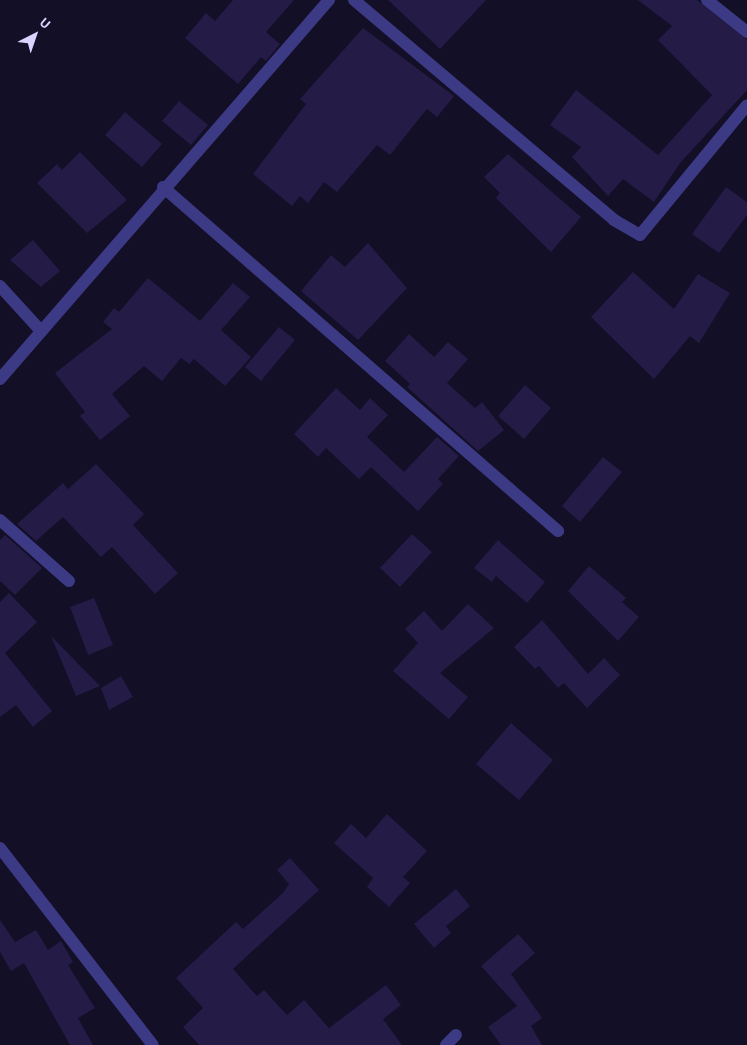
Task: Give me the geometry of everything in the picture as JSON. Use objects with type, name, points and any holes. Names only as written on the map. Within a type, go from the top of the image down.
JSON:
[{"type":"street","points":[[0,379],[163,187],[328,0]]},
{"type":"street","points":[[354,0],[614,220],[640,235],[747,104]]},
{"type":"street","points":[[707,0],[747,32]]},
{"type":"street","points":[[163,187],[558,531]]},
{"type":"street","points":[[0,286],[40,330]]},
{"type":"street","points":[[0,520],[69,581]]},
{"type":"street","points":[[0,848],[153,1045]]},
{"type":"street","points":[[446,1045],[456,1035]]},
{"type":"building","points":[[233,0],[294,0],[266,32],[280,44],[266,61],[261,57],[238,84],[185,38],[206,13],[215,21]]},
{"type":"building","points":[[388,0],[486,0],[440,49]]},
{"type":"building","points":[[638,0],[697,0],[747,40],[747,90],[680,163],[654,202],[623,179],[608,196],[572,157],[581,147],[550,125],[576,90],[658,155],[712,95],[658,40],[672,26]]},
{"type":"building","points":[[363,28],[454,96],[437,117],[427,109],[390,155],[377,145],[337,192],[324,182],[308,203],[300,196],[292,206],[253,174],[306,104],[300,99]]},
{"type":"building","points":[[179,101],[208,125],[191,145],[162,121]]},
{"type":"building","points":[[125,112],[162,144],[142,167],[105,135]]},
{"type":"building","points":[[80,152],[127,200],[87,233],[37,183],[57,164],[62,170]]},
{"type":"building","points":[[508,154],[581,217],[551,252],[496,198],[500,193],[484,177]]},
{"type":"building","points":[[726,187],[747,202],[747,215],[719,253],[692,234]]},
{"type":"building","points":[[33,240],[60,271],[41,287],[10,260]]},
{"type":"building","points":[[368,243],[407,288],[358,340],[301,291],[331,255],[345,267]]},
{"type":"building","points":[[633,272],[674,309],[698,274],[730,293],[699,343],[690,336],[654,379],[591,317]]},
{"type":"building","points":[[148,278],[200,321],[233,283],[250,297],[221,330],[251,357],[225,386],[194,359],[189,364],[181,358],[162,381],[144,366],[112,394],[130,416],[100,440],[80,416],[85,412],[55,373],[112,329],[103,322],[114,308],[119,312]]},
{"type":"building","points":[[279,327],[295,340],[261,381],[245,367]]},
{"type":"building","points":[[409,334],[434,357],[448,342],[468,359],[447,383],[475,408],[482,402],[504,430],[478,451],[407,387],[410,384],[385,361]]},
{"type":"building","points":[[525,385],[551,408],[524,439],[498,416]]},
{"type":"building","points":[[336,388],[360,410],[370,398],[388,415],[367,437],[404,472],[437,437],[459,456],[438,479],[443,484],[418,511],[371,467],[359,479],[326,448],[318,457],[294,434]]},
{"type":"building","points":[[603,457],[622,472],[580,522],[562,506]]},
{"type":"building","points":[[96,464],[144,514],[133,525],[178,573],[155,594],[112,547],[101,557],[63,517],[36,541],[17,524],[63,483],[68,489]]},
{"type":"building","points":[[412,534],[432,552],[400,587],[380,568]]},
{"type":"building","points":[[5,535],[42,568],[15,595],[0,581],[0,540]]},
{"type":"building","points":[[498,540],[545,582],[527,603],[496,576],[492,582],[474,568]]},
{"type":"building","points":[[589,566],[626,598],[622,602],[639,617],[618,641],[568,591]]},
{"type":"building","points":[[9,593],[37,622],[5,653],[52,711],[33,727],[16,705],[0,717],[0,602]]},
{"type":"building","points":[[94,598],[113,645],[88,655],[70,607]]},
{"type":"building","points":[[468,604],[494,628],[440,673],[468,697],[449,719],[393,671],[418,643],[405,629],[424,611],[442,631]]},
{"type":"building","points":[[542,620],[588,674],[604,658],[620,675],[587,708],[564,683],[558,688],[539,666],[535,669],[514,647]]},
{"type":"building","points":[[51,636],[100,686],[76,696]]},
{"type":"building","points":[[121,676],[133,697],[109,710],[101,688]]},
{"type":"building","points":[[511,723],[553,760],[519,800],[476,764]]},
{"type":"building","points":[[387,814],[427,851],[403,877],[410,883],[389,907],[367,887],[373,878],[334,843],[351,824],[366,838]]},
{"type":"building","points":[[290,858],[319,890],[233,969],[257,996],[264,990],[287,1015],[304,1000],[329,1028],[386,985],[401,1005],[383,1019],[402,1045],[199,1045],[183,1027],[203,1008],[176,978],[236,922],[243,929],[283,893],[289,884],[277,870]]},
{"type":"building","points":[[456,889],[470,906],[446,926],[451,933],[434,948],[414,924]]},
{"type":"building","points":[[0,920],[15,942],[36,930],[48,950],[61,941],[73,962],[68,965],[95,1008],[78,1018],[93,1045],[70,1045],[24,963],[11,971],[0,952]]},
{"type":"building","points":[[518,934],[535,953],[511,974],[542,1018],[531,1026],[542,1045],[501,1045],[488,1027],[517,1006],[481,966]]}]
